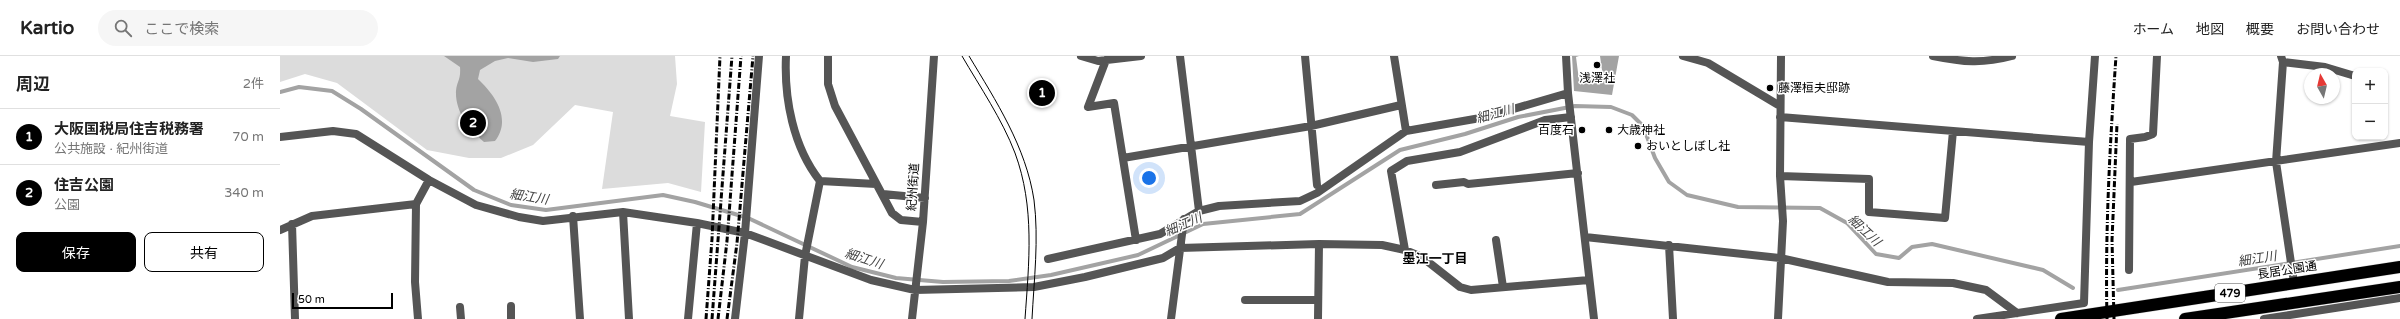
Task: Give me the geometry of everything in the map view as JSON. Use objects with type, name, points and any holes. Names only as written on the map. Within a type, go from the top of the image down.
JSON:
[{"type":"highway","name":"長居公園通","points":[[2060,319],[2400,267]]},
{"type":"highway","name":"479","points":[[2185,319],[2400,287]]},
{"type":"street","points":[[735,319],[745,230],[759,56]]},
{"type":"street","points":[[786,56],[785,77],[794,130],[811,169],[820,181],[805,255],[799,319]]},
{"type":"street","points":[[828,56],[828,84],[835,106],[876,184],[896,218],[923,222]]},
{"type":"street","name":"紀州街道","points":[[912,319],[923,222],[934,56]]},
{"type":"street","points":[[1081,56],[1098,61],[1141,56]]},
{"type":"street","points":[[1180,56],[1199,210]]},
{"type":"street","points":[[1305,56],[1317,186]]},
{"type":"street","points":[[1394,56],[1406,131]]},
{"type":"street","points":[[1566,56],[1568,93],[1594,319]]},
{"type":"street","points":[[1683,56],[1708,63],[1780,106]]},
{"type":"street","points":[[1778,319],[1783,221],[1780,176],[1781,56]]},
{"type":"street","points":[[1933,56],[1962,62],[1988,62],[2012,56]]},
{"type":"street","points":[[1977,319],[2084,303],[2095,56]]},
{"type":"street","points":[[2129,270],[2131,182],[2130,140],[2153,134],[2157,56]]},
{"type":"street","points":[[2294,283],[2276,162],[2282,59],[2325,67],[2352,75]]},
{"type":"street","points":[[1106,60],[1088,107],[1114,103],[1136,240]]},
{"type":"street","points":[[1048,259],[1160,234],[1199,210],[1219,206],[1300,201],[1317,193],[1406,131],[1486,117],[1568,93]]},
{"type":"street","points":[[1123,158],[1311,126],[1401,105]]},
{"type":"street","points":[[1405,250],[1391,171],[1407,162],[1460,152],[1545,120],[1571,115]]},
{"type":"street","points":[[1780,117],[2090,142]]},
{"type":"street","points":[[280,138],[333,131],[356,134],[429,180],[476,205],[519,217],[543,221],[573,216],[623,212],[745,230],[871,280],[916,287],[1034,287],[1085,278],[1163,258],[1180,248],[1319,244],[1374,244],[1405,250],[1422,257],[1465,289],[1589,280]]},
{"type":"street","points":[[1780,176],[1869,179],[1869,212],[1945,218],[1953,131]]},
{"type":"street","points":[[2131,182],[2276,162],[2386,141],[2400,143]]},
{"type":"street","points":[[1436,185],[1464,182],[1468,184],[1578,173]]},
{"type":"street","points":[[418,319],[415,282],[416,204],[429,180]]},
{"type":"street","points":[[820,181],[876,184]]},
{"type":"street","points":[[883,194],[925,198]]},
{"type":"street","points":[[280,230],[312,216],[416,204]]},
{"type":"street","points":[[623,212],[629,319]]},
{"type":"street","points":[[573,216],[580,319]]},
{"type":"street","points":[[1171,319],[1184,220]]},
{"type":"street","points":[[688,319],[697,223]]},
{"type":"street","points":[[292,224],[295,319]]},
{"type":"street","points":[[1585,237],[1669,244],[1780,258],[1888,282],[1953,283],[1986,290],[2017,313]]},
{"type":"street","points":[[1496,240],[1503,287]]},
{"type":"street","points":[[1318,319],[1319,244]]},
{"type":"street","points":[[1669,244],[1673,319]]},
{"type":"street","points":[[2264,319],[2299,316],[2400,298]]},
{"type":"street","points":[[1245,300],[1318,300]]},
{"type":"street","points":[[511,306],[511,319]]},
{"type":"street","points":[[460,307],[461,319]]},
{"type":"shaded area","points":[[280,56],[675,56],[677,84],[670,116],[705,122],[701,192],[668,183],[602,189],[613,112],[575,105],[533,145],[501,158],[469,158],[427,150],[337,83],[305,74],[280,82]]},
{"type":"shaded area","points":[[444,56],[560,56],[558,59],[533,62],[508,58],[495,61],[480,70],[478,79],[490,92],[502,116],[500,133],[495,141],[484,142],[468,126],[460,113],[456,99],[456,88],[460,75],[460,67]]},
{"type":"shaded area","points":[[1572,56],[1579,56],[1576,57],[1579,80],[1603,77],[1600,56],[1619,56],[1612,95],[1574,91]]},
{"type":"waterway","name":"細江川","points":[[280,92],[299,87],[332,91],[361,109],[474,190],[511,205],[546,210],[663,195],[695,202],[748,218],[852,267],[896,278],[943,282],[1009,281],[1051,275],[1138,255],[1203,224],[1300,214],[1400,150],[1465,134],[1518,117],[1575,106],[1611,107],[1632,115],[1643,126],[1655,158],[1669,182],[1687,195],[1738,207],[1820,208],[1847,223],[1876,254],[1899,258],[1912,247],[1932,244],[2043,270],[2073,288]]},
{"type":"waterway","name":"細江川","points":[[2118,290],[2400,246]]},
{"type":"tram line","points":[[962,56],[1004,128],[1015,153],[1021,173],[1026,194],[1029,235],[1025,319]]},
{"type":"tram line","points":[[969,56],[1009,125],[1030,180],[1034,200],[1036,230],[1036,260],[1032,319]]},
{"type":"railway","points":[[706,319],[712,239],[720,56]]},
{"type":"railway","points":[[712,319],[732,56]]},
{"type":"railway","points":[[718,319],[727,241],[741,56]]},
{"type":"railway","points":[[727,319],[737,243],[753,56]]},
{"type":"railway","points":[[2107,319],[2108,188],[2116,56]]},
{"type":"railway","points":[[2114,319],[2112,240],[2117,124]]},
{"type":"place","name":"浅澤社","points":[[1597,65]]},
{"type":"place","name":"藤澤桓夫邸跡","points":[[1770,88]]},
{"type":"place","name":"大阪国税局住吉税務署","points":[[1042,93]]},
{"type":"place","name":"住吉公園","points":[[473,123]]},
{"type":"place","name":"百度石","points":[[1582,130]]},
{"type":"place","name":"大歳神社","points":[[1609,130]]},
{"type":"place","name":"おいとしぼし社","points":[[1638,146]]},
{"type":"district","name":"墨江一丁目","points":[[1435,258]]}]
